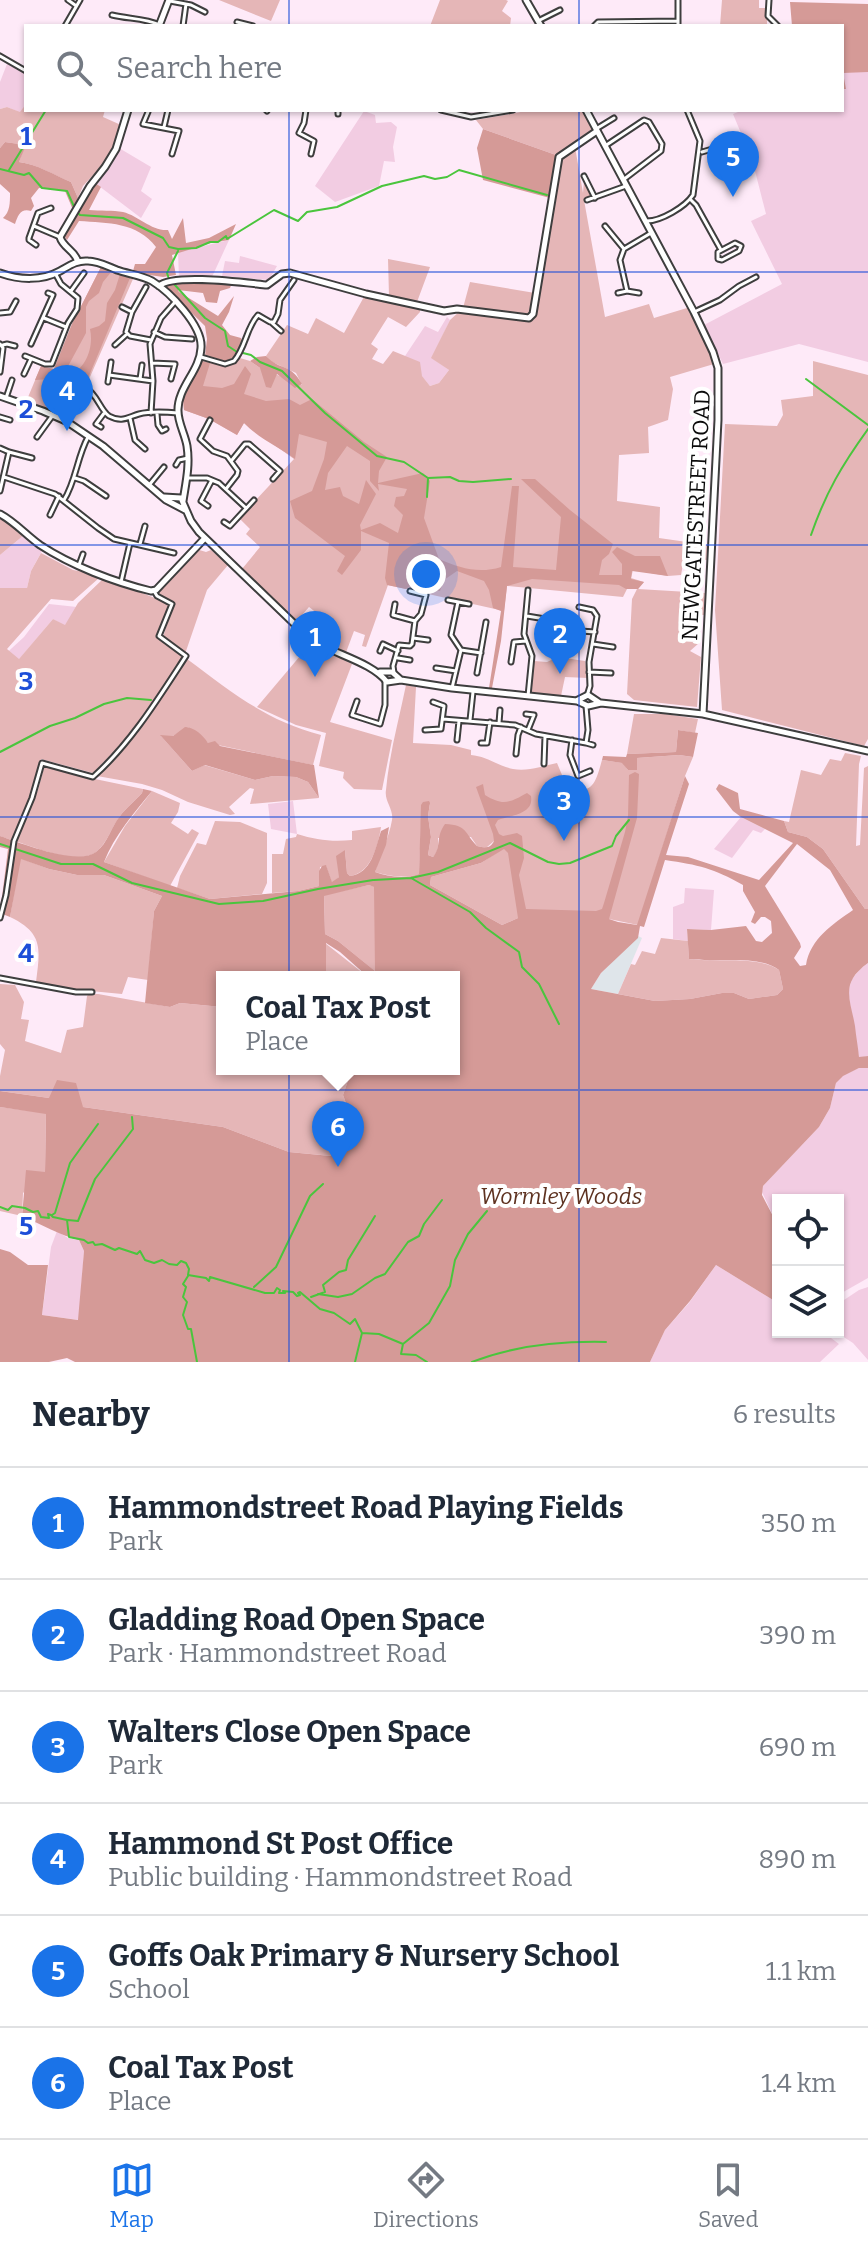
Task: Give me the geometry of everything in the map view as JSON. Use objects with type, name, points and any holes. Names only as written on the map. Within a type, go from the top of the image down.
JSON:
[{"type":"street","points":[[68,0],[75,5]]},
{"type":"street","points":[[66,24],[80,0]]},
{"type":"street","points":[[160,24],[169,0],[195,6],[205,12]]},
{"type":"street","points":[[526,0],[540,24],[560,10]]},
{"type":"street","points":[[596,24],[678,24],[678,0]]},
{"type":"street","points":[[769,0],[768,16],[776,24]]},
{"type":"street","points":[[183,24],[186,4]]},
{"type":"street","points":[[112,15],[155,24]]},
{"type":"street","points":[[237,22],[245,24]]},
{"type":"street","points":[[0,56],[24,70]]},
{"type":"street","points":[[60,237],[116,149],[127,112]]},
{"type":"street","points":[[148,112],[143,124],[179,131],[172,154]]},
{"type":"street","points":[[164,127],[168,112]]},
{"type":"street","points":[[306,112],[299,133],[316,141],[311,154]]},
{"type":"street","points":[[450,112],[471,117],[501,112]]},
{"type":"street","name":"NEWGATESTREET ROAD","points":[[587,112],[694,312],[713,352],[719,373],[703,714]]},
{"type":"street","points":[[644,220],[652,221],[691,200],[696,187],[700,152],[699,134],[688,112]]},
{"type":"street","points":[[159,286],[168,280],[269,285],[282,274],[290,273],[444,311],[457,309],[529,318],[533,314],[559,157],[614,118]]},
{"type":"street","points":[[587,200],[625,183],[661,151],[662,144],[649,122],[644,120],[605,146]]},
{"type":"street","points":[[700,152],[736,142]]},
{"type":"street","points":[[584,176],[595,198]]},
{"type":"street","points":[[691,200],[721,250]]},
{"type":"street","points":[[34,208],[38,213]]},
{"type":"street","points":[[38,213],[51,208]]},
{"type":"street","points":[[36,245],[29,240],[38,213]]},
{"type":"street","points":[[627,291],[620,260],[624,249],[650,231],[652,221]]},
{"type":"street","points":[[34,226],[60,237],[78,262]]},
{"type":"street","points":[[605,226],[624,249]]},
{"type":"street","points":[[735,243],[741,246],[739,251],[721,260],[716,256],[721,250],[735,243]]},
{"type":"street","points":[[0,273],[23,279],[38,278],[78,262],[98,262],[146,278],[159,286],[198,330],[202,343],[200,357],[180,397],[178,413],[188,458],[188,478],[178,502]]},
{"type":"street","points":[[25,356],[52,364],[66,327],[81,300],[61,284],[55,273]]},
{"type":"street","points":[[71,291],[84,273]]},
{"type":"street","points":[[694,312],[723,299],[756,277]]},
{"type":"street","points":[[272,323],[282,297],[294,280]]},
{"type":"street","points":[[127,334],[132,312],[146,287]]},
{"type":"street","points":[[31,344],[53,295],[48,293]]},
{"type":"street","points":[[618,293],[639,293]]},
{"type":"street","points":[[0,313],[10,312],[16,301]]},
{"type":"street","points":[[151,413],[151,340],[161,318],[175,302]]},
{"type":"street","points":[[122,307],[132,312]]},
{"type":"street","points":[[200,357],[225,364],[234,361],[258,315],[281,331]]},
{"type":"street","points":[[44,318],[66,327]]},
{"type":"street","points":[[30,327],[37,330]]},
{"type":"street","points":[[154,332],[165,337],[192,339]]},
{"type":"street","points":[[127,334],[151,340]]},
{"type":"street","points":[[115,345],[127,334]]},
{"type":"street","points":[[0,372],[1,345],[15,346]]},
{"type":"street","points":[[24,374],[31,359]]},
{"type":"street","points":[[108,382],[111,362]]},
{"type":"street","points":[[152,363],[174,364],[171,379]]},
{"type":"street","points":[[140,379],[142,365]]},
{"type":"street","points":[[109,375],[153,381]]},
{"type":"street","points":[[12,380],[3,397],[53,415],[89,436],[164,497],[178,502],[205,538],[308,637],[325,649],[389,677],[452,688],[703,714],[868,751]]},
{"type":"street","points":[[85,387],[96,395],[105,412],[120,419],[140,414],[178,413]]},
{"type":"street","points":[[66,421],[72,407]]},
{"type":"street","points":[[101,427],[96,424],[105,412]]},
{"type":"street","points":[[157,413],[159,428],[162,431],[166,429]]},
{"type":"street","points":[[37,437],[53,415]]},
{"type":"street","points":[[0,417],[10,420]]},
{"type":"street","points":[[130,418],[135,440],[145,449]]},
{"type":"street","points":[[210,420],[200,439],[214,452],[232,460],[237,474],[226,489]]},
{"type":"street","points":[[64,500],[89,436]]},
{"type":"street","points":[[232,460],[245,444],[249,444],[280,471],[273,479]]},
{"type":"street","points":[[0,448],[32,458]]},
{"type":"street","points":[[0,491],[9,452]]},
{"type":"street","points":[[176,465],[179,460],[188,458]]},
{"type":"street","points":[[150,484],[164,467]]},
{"type":"street","points":[[4,477],[59,496],[109,536],[174,553]]},
{"type":"street","points":[[74,477],[106,496]]},
{"type":"street","points":[[188,478],[212,480],[246,508]]},
{"type":"street","points":[[208,506],[201,501],[212,480]]},
{"type":"street","points":[[50,515],[59,496]]},
{"type":"street","points":[[224,522],[230,526],[254,500]]},
{"type":"street","points":[[0,514],[44,547],[121,582],[154,591],[172,604],[159,636],[186,656],[123,747],[93,777],[42,763],[12,848],[0,918]]},
{"type":"street","points":[[140,544],[145,526]]},
{"type":"street","points":[[154,591],[205,538]]},
{"type":"street","points":[[121,582],[130,543]]},
{"type":"street","points":[[79,565],[83,554]]},
{"type":"street","points":[[528,590],[524,634],[532,656],[528,696]]},
{"type":"street","points":[[357,701],[351,715],[383,724],[389,677],[400,644],[410,646],[415,621],[428,595],[410,591]]},
{"type":"street","points":[[448,600],[469,604]]},
{"type":"street","points":[[452,688],[461,650],[451,635],[458,602]]},
{"type":"street","points":[[393,615],[395,604]]},
{"type":"street","points":[[579,607],[591,609],[597,614],[589,662],[586,743]]},
{"type":"street","points":[[385,614],[415,621]]},
{"type":"street","points":[[526,616],[545,619],[545,629]]},
{"type":"street","points":[[477,673],[486,624],[479,625]]},
{"type":"street","points":[[566,630],[595,632]]},
{"type":"street","points":[[413,638],[428,640]]},
{"type":"street","points":[[511,662],[514,642],[526,641]]},
{"type":"street","points":[[380,651],[381,643],[398,651]]},
{"type":"street","points":[[593,644],[613,647]]},
{"type":"street","points":[[461,650],[481,653]]},
{"type":"street","points":[[396,658],[410,660]]},
{"type":"street","points":[[436,668],[456,671]]},
{"type":"street","points":[[589,672],[611,673]]},
{"type":"street","points":[[588,700],[598,686]]},
{"type":"street","points":[[470,720],[473,690]]},
{"type":"street","points":[[425,730],[440,731],[446,705],[433,702]]},
{"type":"street","points":[[499,723],[500,710]]},
{"type":"street","points":[[526,714],[534,715],[528,730]]},
{"type":"street","points":[[443,719],[499,723],[593,745]]},
{"type":"street","points":[[457,740],[459,721]]},
{"type":"street","points":[[481,743],[487,743],[490,722]]},
{"type":"street","points":[[516,754],[521,727]]},
{"type":"street","points":[[544,764],[545,735]]},
{"type":"street","points":[[572,740],[570,755],[578,776],[590,771]]},
{"type":"street","points":[[0,978],[55,989],[92,992]]},
{"type":"shaded area","points":[[219,0],[280,0],[271,21]]},
{"type":"shaded area","points":[[440,0],[508,1],[502,11],[511,18],[510,24],[431,24]]},
{"type":"shaded area","points":[[722,0],[759,0],[759,8],[767,8],[767,24],[720,24]]},
{"type":"shaded area","points":[[7,64],[24,73],[24,108],[21,113],[7,107],[0,109],[0,82]]},
{"type":"shaded area","points":[[844,72],[868,72],[868,362],[799,344],[723,364],[704,325],[782,284],[751,221],[766,214],[755,171],[739,171],[738,140],[743,138],[733,114],[844,112]]},
{"type":"shaded area","points":[[7,107],[20,112],[24,107],[24,112],[104,112],[103,117],[121,125],[107,160],[83,186],[78,198],[71,182],[39,167],[19,162],[25,145],[5,142],[0,148],[0,109]]},
{"type":"shaded area","points":[[363,112],[375,115],[376,123],[391,122],[397,127],[393,147],[395,162],[384,161],[379,186],[335,202],[315,186]]},
{"type":"shaded area","points":[[521,112],[583,112],[593,131],[556,155],[483,129],[476,120]]},
{"type":"shaded area","points":[[575,147],[583,193],[584,181],[593,196],[584,200],[605,317],[649,304],[654,318],[687,308],[714,364],[670,377],[673,389],[668,420],[648,427],[649,453],[619,455],[617,501],[660,507],[659,538],[708,545],[708,560],[684,559],[681,575],[633,570],[631,578],[644,582],[638,589],[705,593],[704,615],[687,614],[685,631],[699,643],[690,651],[701,657],[697,707],[634,700],[627,694],[632,599],[637,589],[627,589],[623,597],[507,586],[504,611],[388,585],[366,647],[362,646],[365,635],[354,631],[345,655],[317,641],[304,631],[318,614],[309,607],[296,622],[242,569],[260,547],[246,534],[250,529],[239,518],[294,459],[244,423],[237,435],[209,419],[184,410],[183,398],[202,361],[229,366],[240,358],[302,385],[296,373],[266,356],[287,325],[308,334],[316,318],[344,333],[365,295],[420,308],[406,327],[388,317],[371,344],[378,349],[372,359],[383,364],[393,351],[420,362],[422,376],[430,386],[439,383],[449,370],[431,358],[450,320],[460,311],[534,320],[561,156]]},
{"type":"shaded area","points":[[119,148],[151,167],[141,191],[152,199],[141,218],[95,183]]},
{"type":"shaded area","points":[[229,240],[212,277],[179,278],[178,252]]},
{"type":"shaded area","points":[[240,256],[277,266],[269,280],[222,276],[225,261],[239,263]]},
{"type":"shaded area","points":[[388,259],[430,267],[417,302],[389,296]]},
{"type":"shaded area","points":[[101,267],[133,279],[79,402],[55,399],[50,411],[26,402],[41,366],[54,369],[72,324]]},
{"type":"shaded area","points":[[470,282],[535,293],[532,314],[463,308]]},
{"type":"shaded area","points":[[447,317],[450,320],[432,358],[449,370],[439,383],[430,386],[405,356],[425,326],[438,332]]},
{"type":"shaded area","points":[[813,361],[868,375],[868,739],[864,746],[722,710],[715,610],[725,424],[777,426],[783,415],[781,400],[813,396]]},
{"type":"shaded area","points":[[0,517],[24,535],[0,555]]},
{"type":"shaded area","points":[[24,535],[43,549],[31,571],[27,588],[0,588],[0,555]]},
{"type":"shaded area","points":[[196,549],[211,550],[228,565],[207,590],[185,654],[163,637],[174,603],[157,594]]},
{"type":"shaded area","points":[[41,553],[73,570],[99,575],[99,578],[73,601],[51,599],[7,649],[19,659],[53,619],[65,625],[78,603],[104,578],[170,604],[157,637],[183,656],[135,730],[93,773],[41,759],[31,797],[11,840],[0,836],[0,588],[27,588],[31,571]]},
{"type":"shaded area","points":[[49,604],[77,607],[65,626],[53,619],[11,669],[0,659],[24,637]]},
{"type":"shaded area","points":[[311,643],[352,664],[330,722],[392,740],[382,790],[354,789],[343,778],[344,772],[319,766],[326,733],[296,725],[257,707]]},
{"type":"shaded area","points":[[558,657],[585,661],[588,678],[565,677],[561,696],[531,692],[534,661],[547,662]]},
{"type":"shaded area","points":[[187,659],[266,713],[321,735],[313,765],[208,743],[188,727],[173,736],[161,736],[192,771],[204,765],[255,780],[273,776],[296,777],[308,782],[319,798],[250,804],[254,789],[250,788],[229,807],[235,814],[230,815],[142,784],[97,776],[144,724]]},
{"type":"shaded area","points":[[406,685],[416,687],[413,743],[451,745],[471,750],[471,755],[518,770],[557,763],[567,787],[576,790],[592,785],[602,760],[623,763],[628,770],[636,770],[637,758],[693,757],[638,925],[609,919],[518,918],[502,925],[430,885],[431,877],[481,863],[504,848],[494,841],[486,848],[477,846],[471,837],[438,838],[436,853],[433,857],[428,855],[430,803],[421,823],[419,874],[397,876],[375,872],[392,820],[386,790]]},
{"type":"shaded area","points":[[634,714],[665,714],[698,719],[695,733],[678,730],[676,752],[627,754]]},
{"type":"shaded area","points":[[845,753],[861,756],[856,846],[860,845],[864,768],[868,766],[868,909],[823,849],[807,837],[788,832],[784,821],[789,822],[801,770],[821,775],[830,759],[841,761]]},
{"type":"shaded area","points":[[45,764],[143,789],[95,853],[66,856],[15,841],[38,790]]},
{"type":"shaded area","points":[[152,791],[180,803],[171,823],[188,834],[192,829],[199,833],[170,886],[104,862],[125,826]]},
{"type":"shaded area","points":[[293,801],[297,834],[271,829],[268,804]]},
{"type":"shaded area","points":[[741,817],[765,829],[761,833],[753,830],[732,858],[714,849]]},
{"type":"shaded area","points":[[215,821],[240,822],[267,833],[267,883],[262,894],[210,899],[177,888],[197,843],[206,845]]},
{"type":"shaded area","points":[[381,827],[372,858],[357,874],[350,876],[347,873],[345,850],[339,877],[332,883],[326,866],[320,867],[319,886],[272,893],[272,854],[283,854],[286,839],[297,834],[324,840],[352,840],[352,831]]},
{"type":"shaded area","points":[[20,858],[77,875],[104,875],[162,896],[154,911],[148,980],[128,977],[122,994],[36,982],[38,952],[34,936],[10,917]]},
{"type":"shaded area","points":[[369,885],[375,887],[376,971],[325,934],[324,895]]},
{"type":"shaded area","points":[[685,888],[714,890],[711,930],[687,929],[688,941],[673,939],[673,907],[684,903]]},
{"type":"shaded area","points":[[638,936],[642,938],[618,994],[591,989],[601,973]]},
{"type":"shaded area","points":[[661,938],[688,941],[689,959],[770,965],[779,970],[783,989],[777,995],[749,999],[734,993],[722,993],[655,1001],[618,994],[631,964],[635,965],[642,951],[655,954]]},
{"type":"shaded area","points":[[325,943],[360,971],[326,971]]},
{"type":"shaded area","points":[[868,963],[868,1056],[859,1058],[848,992],[852,979]]},
{"type":"shaded area","points":[[0,984],[15,985],[24,1002],[21,1019],[29,1020],[25,1041],[61,1053],[67,1030],[83,1027],[89,994],[170,1007],[180,1003],[216,1006],[216,1075],[350,1075],[343,1095],[347,1106],[345,1125],[338,1130],[332,1156],[289,1152],[223,1127],[83,1107],[49,1098],[0,1091],[5,1050],[0,1044]]},
{"type":"shaded area","points":[[859,1068],[868,1068],[868,1278],[844,1292],[844,1194],[772,1194],[772,1214],[762,1192],[763,1186],[819,1127],[830,1108],[836,1083],[843,1075]]},
{"type":"shaded area","points":[[0,1107],[46,1113],[45,1172],[23,1193],[22,1216],[0,1211]]},
{"type":"shaded area","points":[[57,1231],[79,1240],[84,1251],[79,1320],[42,1315],[51,1247]]},
{"type":"shaded area","points":[[716,1265],[772,1299],[772,1338],[831,1338],[839,1344],[820,1362],[650,1362],[665,1330]]},
{"type":"shaded area","points":[[868,1287],[868,1360],[844,1337],[844,1300]]},
{"type":"green space","points":[[790,2],[868,4],[868,72],[844,73],[844,24],[792,24]]},
{"type":"green space","points":[[483,129],[556,155],[550,198],[483,180],[477,148]]},
{"type":"green space","points":[[5,142],[26,145],[19,162],[39,167],[71,182],[78,198],[73,210],[65,191],[39,188],[31,198],[34,206],[31,211],[20,213],[15,224],[3,218],[10,197],[10,193],[0,184],[0,148]]},
{"type":"green space","points":[[95,183],[101,187],[89,210],[129,214],[156,228],[168,230],[172,239],[183,218],[186,243],[209,238],[236,224],[229,240],[172,255],[176,275],[163,277],[136,273],[133,271],[135,264],[145,264],[156,247],[131,228],[79,221],[67,240],[63,234]]},
{"type":"green space","points":[[101,267],[112,271],[86,307],[86,333],[66,370],[68,376],[84,363],[91,343],[90,329],[105,321],[107,303],[120,274],[130,278],[81,395],[62,392],[52,380],[35,380],[41,366],[54,369],[72,324]]},
{"type":"green space","points":[[166,282],[232,283],[230,288],[220,291],[217,303],[206,302],[203,293],[178,290],[218,316],[234,296],[222,325],[230,335],[241,338],[243,343],[234,357],[225,362],[205,356],[205,326],[164,286]]},
{"type":"green space","points":[[266,356],[294,373],[302,384],[295,388],[277,374],[271,388],[266,387],[260,368],[250,361]]},
{"type":"green space","points":[[202,361],[210,363],[203,386],[222,388],[234,384],[245,366],[251,374],[244,394],[266,401],[289,399],[300,405],[312,399],[387,457],[379,471],[378,483],[423,473],[430,481],[424,518],[439,559],[454,565],[477,570],[501,567],[512,486],[519,486],[513,567],[556,570],[561,517],[521,479],[535,479],[613,544],[602,560],[599,575],[622,575],[622,564],[612,552],[617,547],[635,556],[660,556],[668,576],[632,571],[631,579],[644,582],[638,589],[532,579],[507,586],[501,641],[492,688],[489,688],[501,611],[493,608],[484,581],[457,571],[444,580],[440,591],[387,585],[389,543],[361,531],[361,550],[342,575],[337,571],[345,556],[295,518],[290,501],[312,491],[327,442],[299,434],[295,459],[244,423],[237,435],[209,419],[184,410],[183,398]],"holes":[[[347,446],[370,461],[370,481],[379,491],[378,484],[407,489],[404,496],[396,497],[394,506],[403,515],[398,533],[380,523],[361,530],[360,525],[376,494],[366,480],[359,504],[343,496],[340,487],[325,490],[328,473]]]},
{"type":"green space","points":[[185,727],[198,732],[208,743],[215,741],[220,746],[314,765],[319,798],[308,782],[296,777],[273,776],[255,780],[205,765],[192,771],[160,735],[173,736]]},
{"type":"green space","points":[[678,730],[698,733],[693,757],[637,758],[637,770],[628,770],[622,763],[602,760],[603,756],[676,752]]},
{"type":"green space","name":"Wormley Woods","points":[[635,772],[639,774],[637,818],[609,919],[618,922],[637,925],[685,776],[689,784],[666,855],[688,857],[759,880],[793,843],[733,811],[716,789],[719,784],[738,793],[740,809],[784,821],[788,832],[807,837],[823,849],[868,909],[868,963],[853,977],[849,992],[859,1057],[868,1056],[868,1068],[859,1068],[836,1083],[830,1108],[819,1127],[763,1186],[762,1195],[772,1214],[772,1299],[716,1265],[665,1330],[650,1362],[75,1362],[67,1358],[49,1362],[0,1362],[0,1249],[28,1265],[48,1265],[42,1315],[78,1320],[84,1251],[79,1240],[22,1216],[26,1170],[45,1172],[46,1114],[0,1107],[0,1091],[49,1098],[57,1080],[76,1083],[83,1107],[223,1127],[289,1152],[331,1156],[338,1130],[345,1125],[347,1106],[343,1095],[350,1075],[460,1075],[460,971],[375,971],[361,971],[326,943],[326,971],[216,971],[216,1006],[180,1003],[170,1007],[145,1003],[154,911],[162,896],[104,875],[77,875],[21,859],[10,917],[0,913],[8,849],[0,847],[0,836],[49,852],[87,856],[100,848],[120,816],[143,789],[152,791],[119,834],[104,862],[210,899],[298,891],[319,886],[322,866],[326,865],[332,882],[339,877],[336,856],[345,850],[347,873],[350,876],[363,870],[372,859],[381,831],[389,827],[386,845],[375,872],[397,877],[419,874],[423,802],[430,803],[428,855],[433,857],[436,853],[445,824],[465,830],[477,846],[489,847],[494,841],[493,834],[476,787],[483,784],[485,795],[501,802],[527,793],[531,796],[526,810],[498,820],[495,825],[503,836],[517,833],[522,836],[524,858],[519,875],[526,909],[596,911],[602,909],[625,832],[629,775]],"holes":[[[797,844],[830,870],[853,910],[817,940],[806,965],[800,966],[794,958],[801,947],[800,943],[765,886]],[[504,849],[508,853],[518,918],[502,925],[430,885],[431,877],[481,863]],[[665,860],[697,866],[743,885],[743,891],[755,912],[751,922],[755,924],[765,917],[771,921],[772,933],[762,942],[756,941],[746,926],[687,929],[689,959],[770,965],[779,970],[783,989],[777,995],[749,999],[734,993],[722,993],[655,1001],[591,989],[601,973],[638,938]],[[369,885],[374,887],[375,971],[325,934],[324,896]]]},
{"type":"waterway","points":[[9,170],[45,112]]},
{"type":"waterway","points":[[0,169],[24,175],[29,173],[42,188],[67,191],[80,215],[123,218],[163,238],[169,247],[178,249],[196,248],[218,242],[226,236],[227,239],[274,210],[298,221],[307,212],[337,207],[382,186],[424,176],[435,179],[447,177],[459,170],[547,195]]},
{"type":"waterway","points":[[169,279],[167,273],[178,251]]},
{"type":"waterway","points":[[174,284],[205,318],[225,331],[228,346],[237,352]]},
{"type":"waterway","points":[[243,353],[282,371],[325,413],[377,456],[404,462],[428,478]]},
{"type":"waterway","points":[[806,379],[868,425]]},
{"type":"waterway","points":[[811,535],[835,479],[868,429]]},
{"type":"waterway","points":[[427,497],[428,478],[450,477],[473,482],[511,479]]},
{"type":"waterway","points":[[0,752],[50,726],[104,704],[127,698],[151,700]]},
{"type":"waterway","points":[[411,878],[438,872],[510,843],[548,862],[570,863],[612,846],[629,820]]},
{"type":"waterway","points":[[0,844],[61,864],[93,864],[132,883],[219,904],[263,901],[373,880]]},
{"type":"waterway","points":[[374,880],[411,878],[470,912],[519,952],[522,967],[539,984],[559,1024]]},
{"type":"waterway","points":[[68,1220],[78,1221],[95,1179],[133,1129],[132,1117]]},
{"type":"waterway","points":[[52,1215],[70,1163],[98,1124]]},
{"type":"waterway","points":[[254,1287],[276,1267],[310,1196],[323,1184]]},
{"type":"waterway","points":[[318,1294],[338,1297],[352,1294],[385,1274],[408,1242],[419,1236],[442,1200]]},
{"type":"waterway","points":[[0,1207],[8,1210],[12,1206],[25,1208],[38,1211],[41,1217],[49,1218],[48,1214],[67,1220],[69,1237],[115,1250],[119,1248],[137,1254],[140,1251],[145,1260],[154,1263],[162,1260],[177,1265],[181,1261],[186,1263],[188,1275],[209,1281],[210,1277],[265,1293],[274,1293],[277,1288],[279,1293],[293,1292],[297,1296],[300,1292],[320,1309],[334,1313],[350,1324],[355,1319],[362,1333],[379,1334],[403,1344],[401,1354],[416,1355],[427,1362]]},
{"type":"waterway","points":[[403,1344],[429,1323],[450,1286],[455,1260],[468,1234],[487,1211]]},
{"type":"waterway","points":[[311,1297],[325,1292],[323,1285],[346,1270],[348,1260],[375,1216]]},
{"type":"waterway","points":[[188,1276],[183,1284],[186,1287],[183,1297],[187,1302],[183,1315],[188,1329],[191,1329],[197,1362]]},
{"type":"waterway","points":[[355,1362],[362,1333]]},
{"type":"waterway","points":[[472,1362],[538,1345],[606,1342]]},
{"type":"place","name":"Goffs Oak Primary & Nursery School","points":[[733,197]]},
{"type":"place","name":"Hammond St Post Office","points":[[67,431]]},
{"type":"place","name":"Gladding Road Open Space","points":[[560,674]]},
{"type":"place","name":"Hammondstreet Road Playing Fields","points":[[315,677]]},
{"type":"place","name":"Walters Close Open Space","points":[[564,841]]},
{"type":"place","name":"Coal Tax Post","points":[[338,1167]]}]
